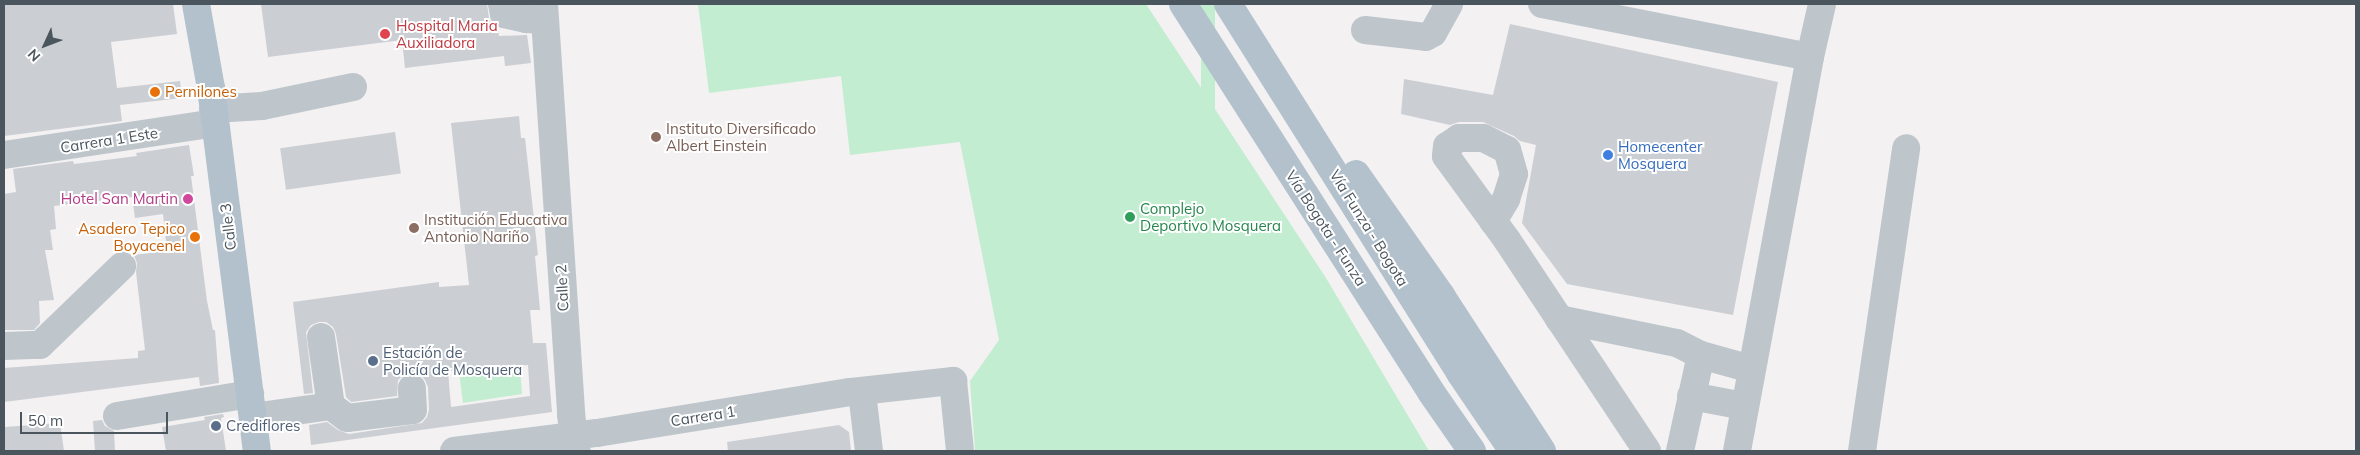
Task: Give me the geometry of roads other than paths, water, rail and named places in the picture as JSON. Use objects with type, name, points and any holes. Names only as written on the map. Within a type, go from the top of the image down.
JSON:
[{"type":"main road","name":"Calle 3","points":[[196,4],[214,116],[256,451]]},
{"type":"main road","name":"Vía Bogota - Funza","points":[[1183,4],[1421,375],[1472,451]]},
{"type":"main road","name":"Vía Funza - Bogota","points":[[1228,4],[1460,374],[1513,451]]},
{"type":"main road","points":[[1248,34],[1349,164],[1442,297],[1542,451]]},
{"type":"street","points":[[502,4],[504,14],[526,20],[544,12]]},
{"type":"street","points":[[1365,30],[1426,37],[1433,33],[1449,4]]},
{"type":"street","points":[[1542,4],[1810,57]]},
{"type":"street","points":[[1737,451],[1810,57],[1822,4]]},
{"type":"street","name":"Calle 2","points":[[544,12],[571,414],[576,443]]},
{"type":"street","name":"Carrera 1 Este","points":[[4,155],[214,116],[353,87]]},
{"type":"street","points":[[1862,451],[1906,148]]},
{"type":"street","points":[[1493,221],[1646,451]]},
{"type":"street","points":[[4,346],[40,345],[122,266]]},
{"type":"street","points":[[1559,319],[1677,343],[1701,355],[1751,369]]},
{"type":"street","points":[[1581,352],[1600,326]]},
{"type":"street","points":[[321,337],[330,406]]},
{"type":"street","points":[[1680,451],[1701,355]]},
{"type":"street","name":"Carrera 1","points":[[454,451],[576,443],[851,392],[862,393],[953,381],[960,451]]},
{"type":"street","points":[[117,416],[251,405],[330,406],[347,418],[413,410],[412,388]]},
{"type":"street","points":[[862,393],[869,451]]},
{"type":"street","points":[[1691,396],[1744,406]]},
{"type":"place","name":"Hospital Maria Auxiliadora","points":[[385,34]]},
{"type":"place","name":"Pernilones","points":[[155,92]]},
{"type":"place","name":"Instituto Diversificado Albert Einstein","points":[[656,137]]},
{"type":"place","name":"Homecenter Mosquera","points":[[1608,155]]},
{"type":"place","name":"Hotel San Martin","points":[[188,199]]},
{"type":"place","name":"Complejo Deportivo Mosquera","points":[[1130,217]]},
{"type":"place","name":"Institución Educativa Antonio Nariño","points":[[414,228]]},
{"type":"place","name":"Asadero Tepico Boyacenel","points":[[195,237]]},
{"type":"place","name":"Estación de Policía de Mosquera","points":[[373,361]]},
{"type":"place","name":"Crediflores","points":[[216,426]]}]
